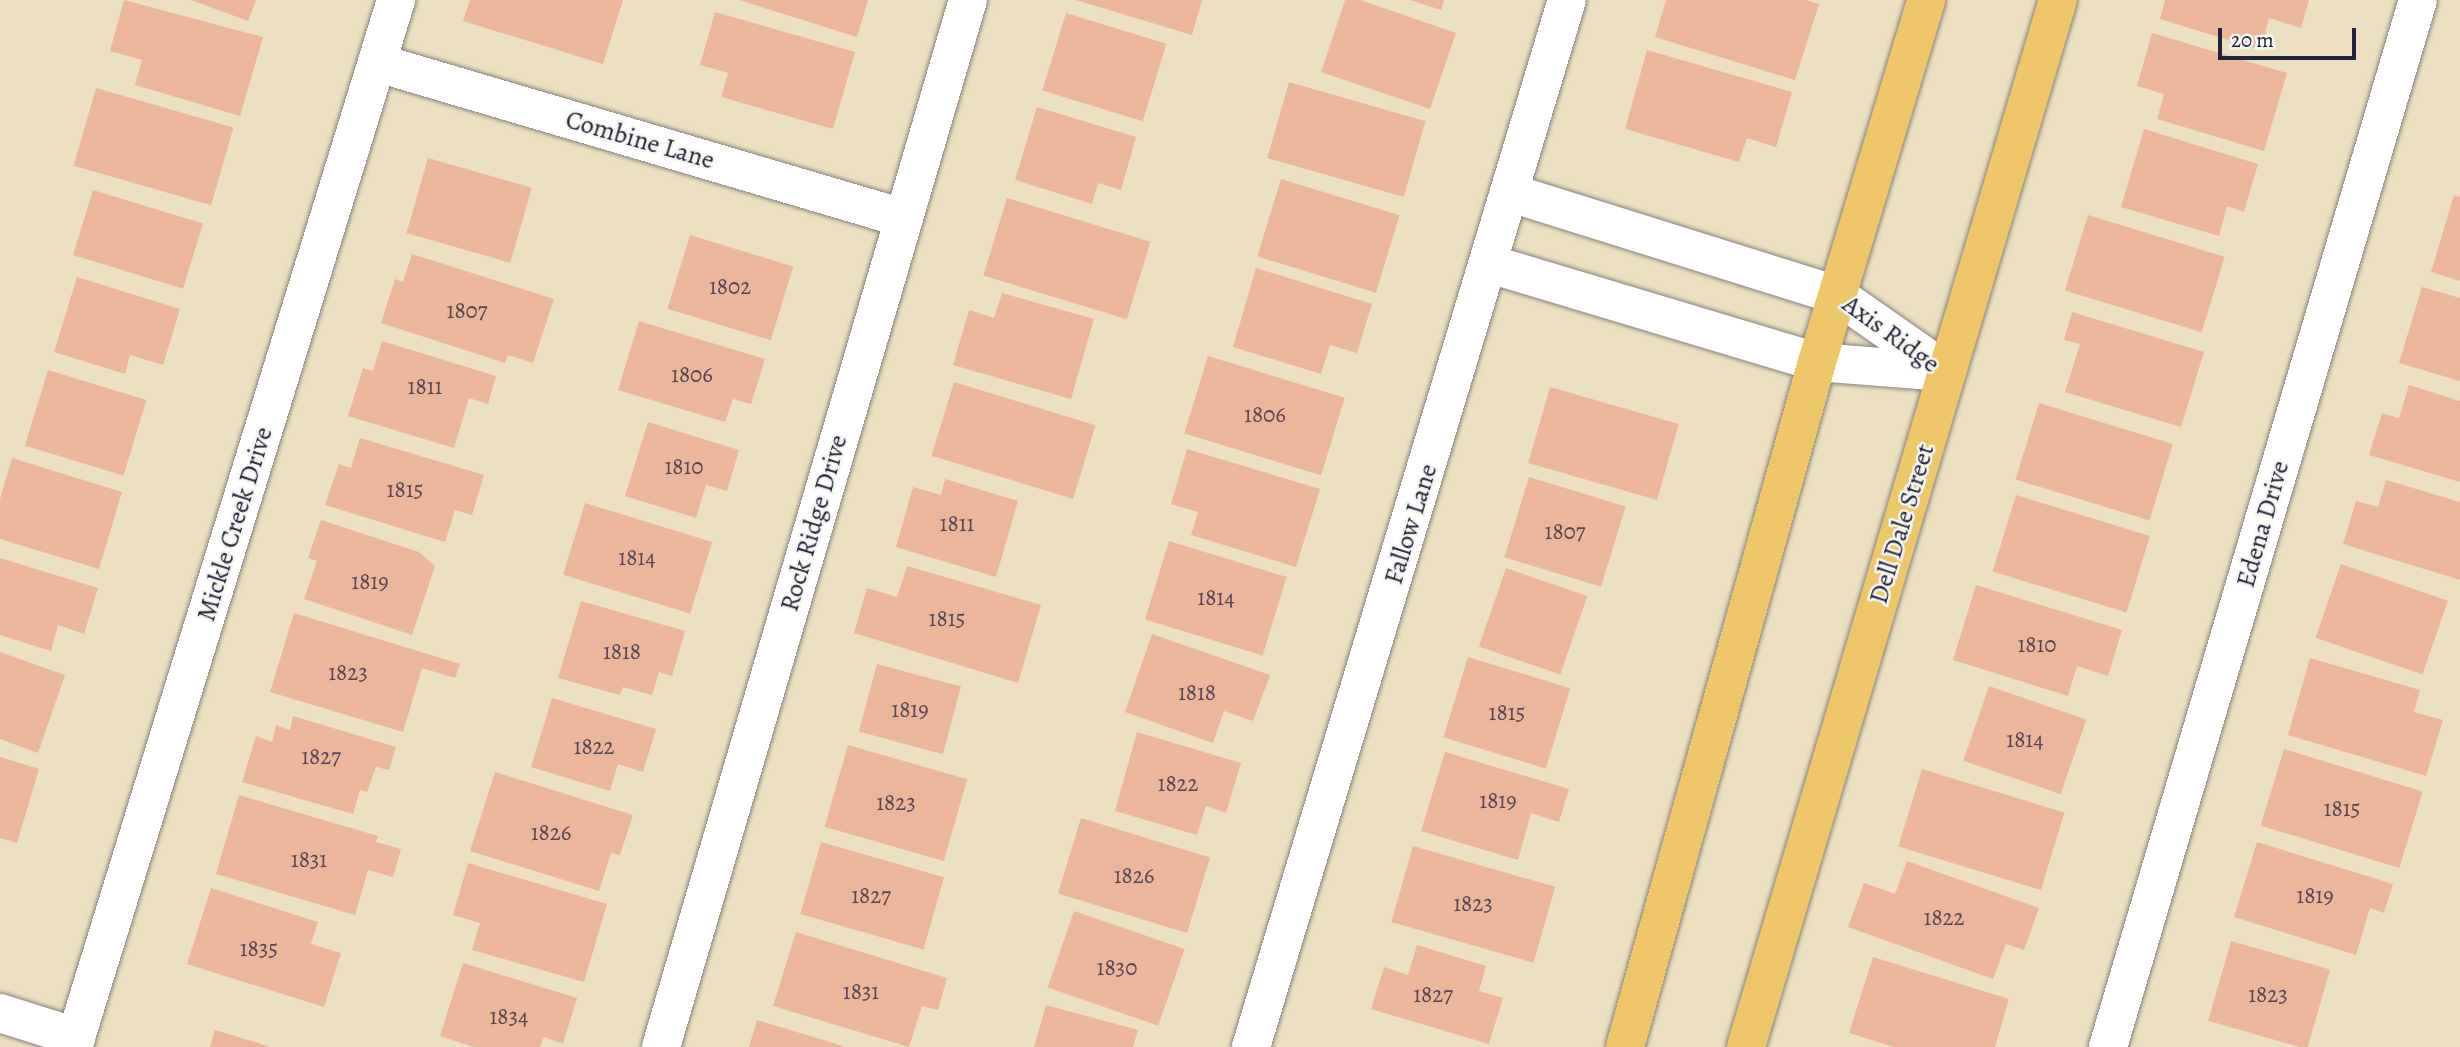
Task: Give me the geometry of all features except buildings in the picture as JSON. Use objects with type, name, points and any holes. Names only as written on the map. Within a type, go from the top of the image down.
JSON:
[{"type":"main road","points":[[1625,1047],[1817,362],[1926,0]]},
{"type":"main road","name":"Dell Dale Street","points":[[1746,1047],[2058,0]]},
{"type":"street","name":"Mickle Creek Drive","points":[[74,1042],[397,0]]},
{"type":"street","name":"Rock Ridge Drive","points":[[661,1047],[968,0]]},
{"type":"street","name":"Fallow Lane","points":[[1251,1047],[1490,264],[1567,0]]},
{"type":"street","name":"Edena Drive","points":[[2108,1047],[2418,0]]},
{"type":"street","name":"Combine Lane","points":[[378,63],[902,218]]},
{"type":"street","name":"Axis Ridge","points":[[1511,193],[1837,295],[1947,372]]},
{"type":"street","name":"Axis Ridge","points":[[1490,264],[1817,362],[1947,372]]},
{"type":"street","points":[[0,1013],[74,1042]]}]
